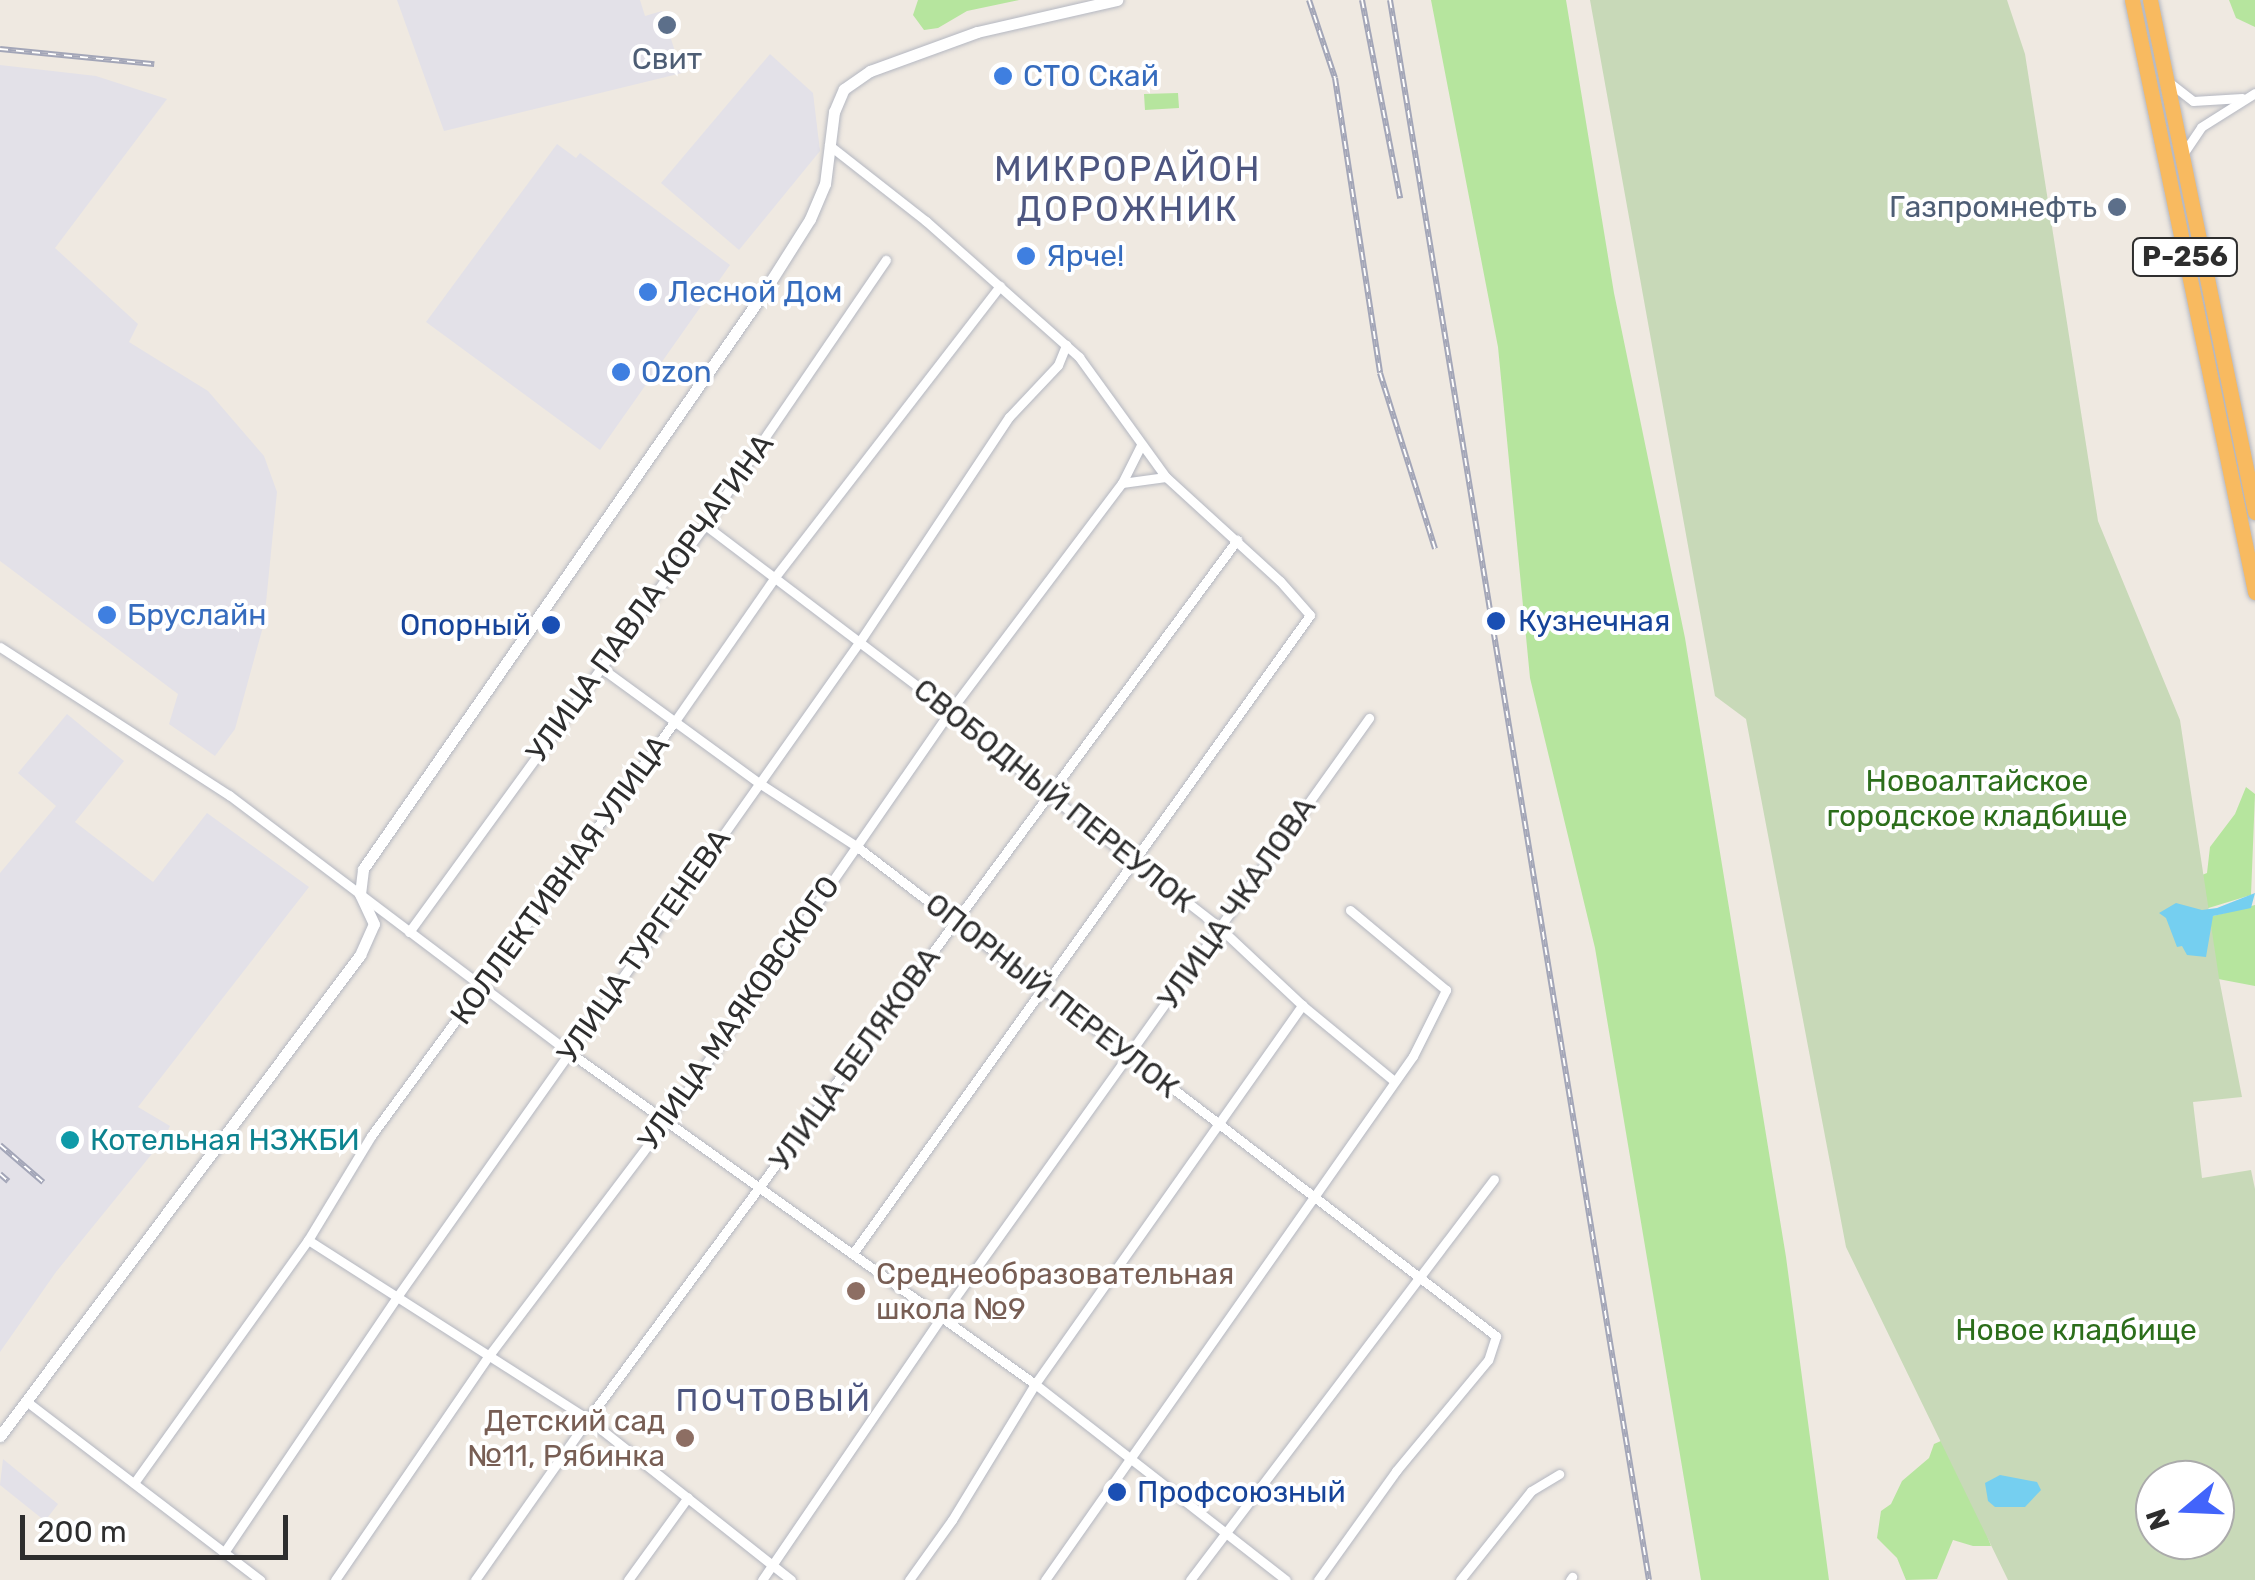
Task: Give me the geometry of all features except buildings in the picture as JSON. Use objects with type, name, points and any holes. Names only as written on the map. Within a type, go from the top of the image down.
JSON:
[{"type":"highway","name":"Р-256","points":[[2132,0],[2254,590]]},
{"type":"highway","name":"Р-256","points":[[2150,0],[2255,512]]},
{"type":"street","points":[[0,1436],[360,954],[374,924],[360,894],[359,879],[370,857],[791,249],[825,184],[840,94],[858,77],[977,32],[1117,0]]},
{"type":"street","points":[[2167,80],[2194,101],[2250,95]]},
{"type":"street","points":[[2182,155],[2201,127],[2250,95]]},
{"type":"street","points":[[829,145],[1066,345],[1117,404],[1166,477],[1237,540],[1310,615],[854,1252]]},
{"type":"street","name":"УЛИЦА ПАВЛА КОРЧАГИНА","points":[[410,932],[705,525],[886,260]]},
{"type":"street","name":"КОЛЛЕКТИВНАЯ УЛИЦА","points":[[134,1483],[308,1240],[371,1136],[675,721],[775,576],[1000,286]]},
{"type":"street","name":"УЛИЦА ТУРГЕНЕВА","points":[[226,1551],[399,1294],[860,641],[1009,416],[1058,364],[1066,345]]},
{"type":"street","name":"УЛИЦА МАЯКОВСКОГО","points":[[334,1580],[490,1354],[667,1120],[950,711],[1122,483],[1142,445]]},
{"type":"street","points":[[1122,483],[1166,477]]},
{"type":"street","name":"СВОБОДНЫЙ ПЕРЕУЛОК","points":[[705,525],[950,711],[1048,795],[1219,927],[1302,1005],[1393,1080]]},
{"type":"street","name":"УЛИЦА БЕЛЯКОВА","points":[[475,1580],[588,1418],[1237,540]]},
{"type":"street","points":[[0,647],[228,795],[568,1052],[1036,1384],[1286,1580]]},
{"type":"street","name":"ОПОРНЫЙ ПЕРЕУЛОК","points":[[600,667],[760,783],[856,846],[1420,1274],[1496,1336],[1488,1360],[1396,1471],[1318,1580]]},
{"type":"street","name":"УЛИЦА ЧКАЛОВА","points":[[762,1580],[942,1316],[1369,718]]},
{"type":"street","points":[[1046,1580],[1413,1056],[1446,990],[1350,910]]},
{"type":"street","points":[[909,1580],[952,1520],[1036,1384],[1302,1005]]},
{"type":"street","points":[[1190,1580],[1494,1179]]},
{"type":"street","points":[[308,1240],[399,1294],[588,1418],[791,1580]]},
{"type":"street","points":[[26,1401],[260,1580]]},
{"type":"street","points":[[1460,1580],[1532,1491],[1558,1474]]},
{"type":"street","points":[[628,1580],[688,1497]]},
{"type":"shaded area","points":[[397,0],[640,0],[645,16],[662,11],[682,73],[444,131]]},
{"type":"shaded area","points":[[770,54],[813,93],[820,151],[739,250],[661,183]]},
{"type":"shaded area","points":[[0,65],[96,76],[167,99],[55,248],[138,324],[129,342],[208,391],[264,456],[277,492],[264,623],[235,729],[215,756],[169,724],[178,694],[0,561]]},
{"type":"shaded area","points":[[557,144],[576,158],[580,153],[730,265],[600,450],[426,322]]},
{"type":"shaded area","points":[[67,714],[124,761],[75,822],[153,882],[207,813],[309,887],[138,1107],[170,1126],[164,1139],[56,1272],[0,1352],[0,873],[56,806],[18,773]]},
{"type":"shaded area","points":[[3,1459],[58,1504],[45,1521],[0,1485]]},
{"type":"green space","points":[[918,0],[1019,0],[967,11],[938,28],[924,30],[913,15]]},
{"type":"green space","points":[[1431,0],[1566,0],[1614,293],[1685,638],[1786,1257],[1829,1580],[1701,1580],[1595,948],[1530,678],[1498,347]]},
{"type":"green space","name":"Новоалтайское городское кладбище","points":[[1590,0],[2007,0],[2025,54],[2098,521],[2180,720],[2219,978],[2242,1097],[2193,1102],[2202,1178],[2251,1170],[2255,1189],[2255,1580],[2008,1580],[1846,1247],[1746,719],[1715,696]]},
{"type":"green space","points":[[2229,0],[2255,0],[2255,27],[2236,18]]},
{"type":"green space","points":[[1178,93],[1179,108],[1145,110],[1144,94]]},
{"type":"green space","points":[[2246,787],[2255,794],[2251,895],[2202,910],[2197,877],[2207,873],[2210,847],[2235,814]]},
{"type":"green space","points":[[2255,905],[2255,986],[2213,978],[2208,924],[2213,916]]},
{"type":"green space","points":[[1950,1437],[1991,1546],[1953,1540],[1937,1579],[1906,1580],[1897,1558],[1877,1538],[1881,1511],[1891,1504],[1902,1481],[1929,1458],[1934,1444]]},
{"type":"water","points":[[2255,893],[2251,908],[2213,916],[2206,957],[2187,955],[2182,946],[2177,947],[2166,918],[2159,913],[2176,903],[2202,910],[2217,908]]},
{"type":"water","points":[[2000,1475],[2037,1482],[2041,1490],[2025,1507],[1995,1507],[1988,1501],[1985,1483]]},
{"type":"railway","points":[[1309,0],[1335,78],[1380,373],[1435,549]]},
{"type":"railway","points":[[1362,0],[1400,198]]},
{"type":"railway","points":[[1390,0],[1649,1580]]},
{"type":"railway","points":[[0,49],[154,64]]},
{"type":"railway","points":[[0,1145],[43,1182]]},
{"type":"railway","points":[[0,1174],[8,1181]]},
{"type":"place","name":"Свит","points":[[667,25]]},
{"type":"place","name":"СТО Скай","points":[[1003,76]]},
{"type":"place","name":"Газпромнефть","points":[[2117,207]]},
{"type":"place","name":"Ярче!","points":[[1026,256]]},
{"type":"place","name":"Лесной Дом","points":[[648,292]]},
{"type":"place","name":"Ozon","points":[[621,372]]},
{"type":"place","name":"Бруслайн","points":[[107,615]]},
{"type":"place","name":"Кузнечная","points":[[1496,621]]},
{"type":"place","name":"Опорный","points":[[551,625]]},
{"type":"place","name":"Котельная НЗЖБИ","points":[[70,1140]]},
{"type":"place","name":"Среднеобразовательная школа №9","points":[[856,1291]]},
{"type":"place","name":"Детский сад №11, Рябинка","points":[[685,1438]]},
{"type":"place","name":"Профсоюзный","points":[[1117,1492]]},
{"type":"district","name":"МИКРОРАЙОН ДОРОЖНИК","points":[[1128,189]]},
{"type":"district","name":"ПОЧТОВЫЙ","points":[[774,1400]]},
{"type":"park label","name":"Новое кладбище","points":[[2076,1330]]}]
